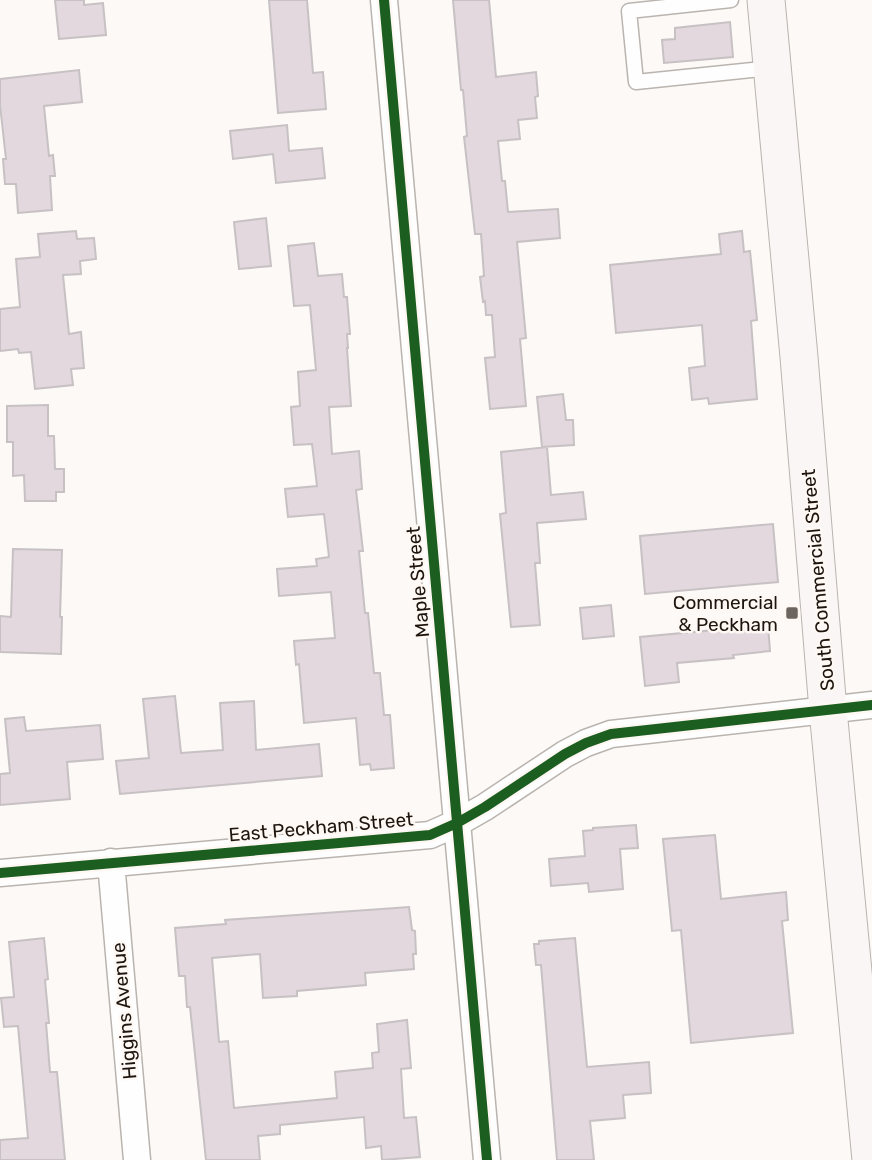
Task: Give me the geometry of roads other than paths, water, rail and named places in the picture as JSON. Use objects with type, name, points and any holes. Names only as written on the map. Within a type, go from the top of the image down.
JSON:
[{"type":"main road","name":"South Commercial Street","points":[[766,0],[828,710],[871,1160]]},
{"type":"street","name":"Maple Street","points":[[384,0],[487,1160]]},
{"type":"street","name":"East Peckham Street","points":[[0,873],[430,835],[485,807],[565,754],[611,734],[872,705]]},
{"type":"street","name":"Higgins Avenue","points":[[111,862],[137,1160]]},
{"type":"lane","points":[[731,0],[629,11],[636,82],[772,68]]},
{"type":"place","name":"Commercial & Peckham","points":[[792,613]]}]
